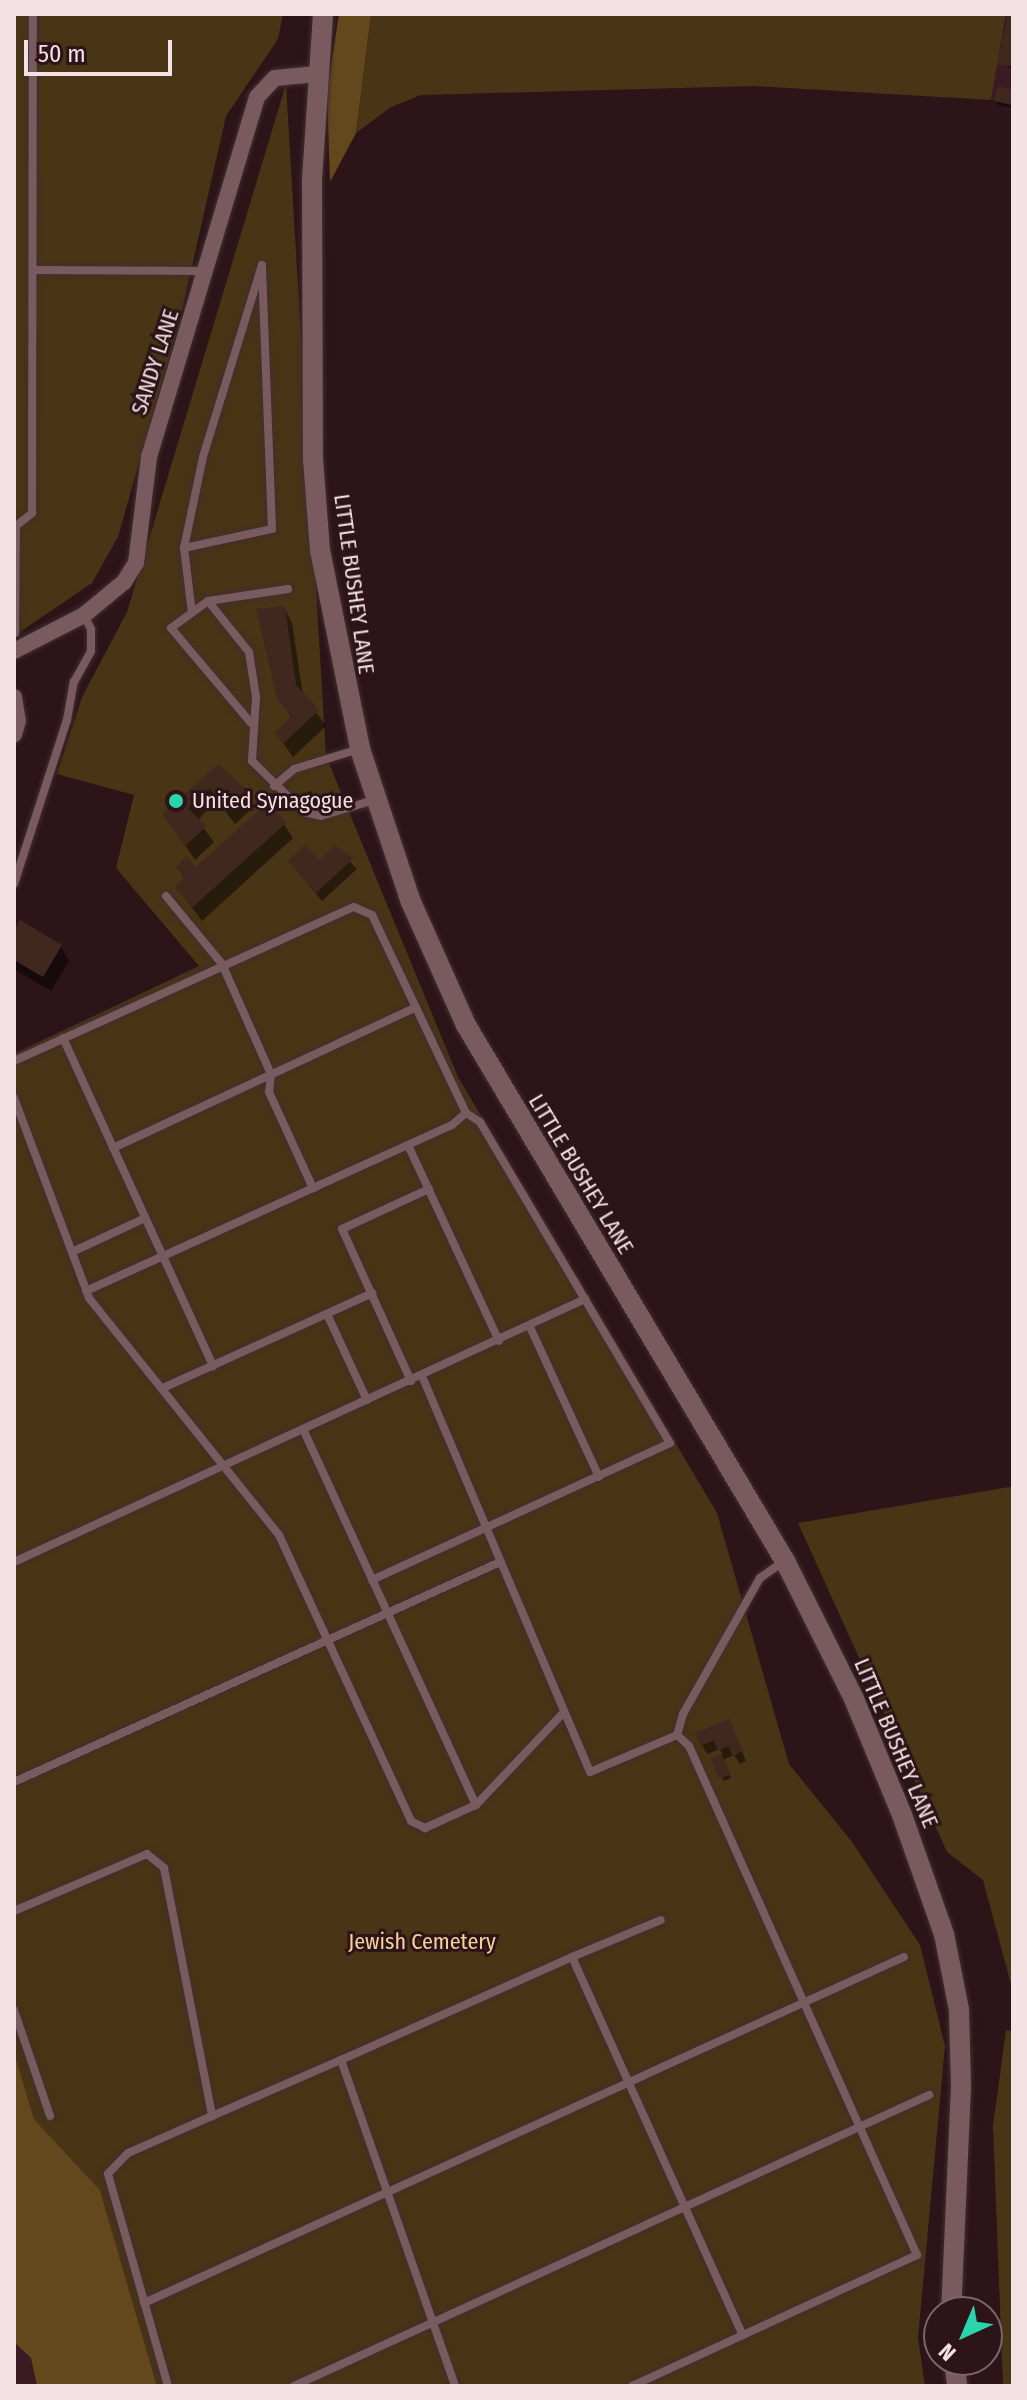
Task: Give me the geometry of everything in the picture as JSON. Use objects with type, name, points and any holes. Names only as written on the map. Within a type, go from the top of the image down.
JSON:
[{"type":"street","name":"LITTLE BUSHEY LANE","points":[[323,14],[312,196],[313,459],[320,550],[360,749],[411,902],[466,1025],[785,1561],[854,1699],[902,1815],[954,1975],[962,2053],[952,2296]]},
{"type":"street","name":"SANDY LANE","points":[[14,651],[84,615],[124,582],[136,563],[149,457],[257,97],[275,78],[317,74]]},
{"type":"street","points":[[14,697],[18,721],[14,734]]},
{"type":"lane","points":[[15,633],[16,526],[32,513],[33,14]]},
{"type":"lane","points":[[184,548],[272,529],[262,265],[203,457],[184,548],[192,613]]},
{"type":"lane","points":[[34,270],[206,271]]},
{"type":"lane","points":[[251,723],[171,628],[208,601],[288,589]]},
{"type":"lane","points":[[208,601],[249,652],[256,697],[251,723],[252,761],[274,786],[304,812],[321,816],[375,800]]},
{"type":"lane","points":[[14,884],[67,720],[74,682],[91,651],[91,629],[84,615]]},
{"type":"lane","points":[[274,786],[294,769],[360,749]]},
{"type":"lane","points":[[166,896],[222,964],[271,1074],[269,1092],[313,1188]]},
{"type":"lane","points":[[14,1061],[222,964],[354,907],[364,908],[372,915],[466,1113],[480,1122],[670,1443],[372,1580]]},
{"type":"lane","points":[[113,1148],[414,1008]]},
{"type":"lane","points":[[63,1038],[213,1366]]},
{"type":"lane","points":[[14,1098],[86,1291],[227,1465],[279,1535],[411,1821],[425,1828],[476,1805],[562,1714]]},
{"type":"lane","points":[[86,1291],[408,1145],[466,1113]]},
{"type":"lane","points":[[408,1145],[499,1341]]},
{"type":"lane","points":[[411,1381],[342,1229],[429,1189]]},
{"type":"lane","points":[[72,1252],[145,1218]]},
{"type":"lane","points":[[163,1388],[372,1293]]},
{"type":"lane","points":[[14,1562],[530,1327],[585,1299]]},
{"type":"lane","points":[[327,1314],[367,1400]]},
{"type":"lane","points":[[530,1327],[599,1477]]},
{"type":"lane","points":[[422,1376],[490,1528],[498,1563],[590,1772],[677,1735]]},
{"type":"lane","points":[[303,1429],[476,1805]]},
{"type":"lane","points":[[677,1735],[683,1714],[760,1578],[785,1561]]},
{"type":"lane","points":[[14,1782],[498,1563]]},
{"type":"lane","points":[[632,2386],[917,2255],[689,1746],[677,1735]]},
{"type":"lane","points":[[14,1911],[154,1854],[164,1868],[212,2116]]},
{"type":"lane","points":[[168,2386],[108,2174],[128,2153],[661,1920]]},
{"type":"lane","points":[[572,1957],[743,2335]]},
{"type":"lane","points":[[144,2303],[388,2195],[904,1957]]},
{"type":"lane","points":[[14,2010],[50,2116]]},
{"type":"lane","points":[[341,2060],[455,2386]]},
{"type":"lane","points":[[294,2386],[929,2095]]},
{"type":"shaded area","points":[[339,14],[371,14],[356,133],[330,182],[327,92]]},
{"type":"shaded area","points":[[1006,14],[1013,14],[1013,107],[991,100]]},
{"type":"shaded area","points":[[14,2052],[34,2119],[100,2190],[157,2386],[37,2386],[31,2358],[14,2342]]},
{"type":"shaded area","points":[[14,2342],[31,2358],[37,2386],[14,2386]]},
{"type":"green space","points":[[14,14],[283,14],[278,39],[226,116],[180,319],[118,537],[92,583],[14,636]]},
{"type":"green space","points":[[371,14],[1006,14],[991,100],[753,86],[421,95],[391,107],[356,133]]},
{"type":"green space","name":"Jewish Cemetery","points":[[286,84],[326,756],[458,1077],[717,1513],[789,1764],[852,1842],[920,1945],[945,2046],[918,2338],[925,2386],[157,2386],[100,2190],[34,2119],[14,2052],[14,1054],[199,966],[116,868],[134,795],[57,774],[82,697],[127,612]]},
{"type":"green space","points":[[1013,1488],[1012,1988],[983,1880],[947,1852],[798,1523]]},
{"type":"green space","points":[[1006,2030],[1013,2032],[1013,2386],[1003,2386],[1003,2296],[1000,2296],[993,2126]]},
{"type":"building","points":[[1008,14],[1013,14],[1012,67],[997,64]]},
{"type":"building","points":[[997,86],[1013,90],[1013,105],[994,101]]},
{"type":"building","points":[[285,606],[296,685],[319,710],[284,743],[274,733],[292,716],[277,699],[256,609]]},
{"type":"building","points":[[218,764],[248,791],[225,810],[210,789],[196,798],[188,809],[207,826],[185,846],[162,814]]},
{"type":"building","points":[[268,802],[286,823],[193,907],[174,887],[185,877],[176,867],[187,856],[196,867]]},
{"type":"building","points":[[305,845],[319,860],[335,845],[354,858],[316,893],[288,861]]},
{"type":"building","points":[[20,920],[62,945],[43,977],[14,960],[14,931]]},
{"type":"building","points":[[729,1719],[743,1751],[733,1756],[728,1746],[718,1751],[714,1740],[700,1746],[695,1733]]},
{"type":"building","points":[[722,1754],[730,1774],[719,1779],[711,1758]]},
{"type":"place","name":"United Synagogue","points":[[176,801]]}]
